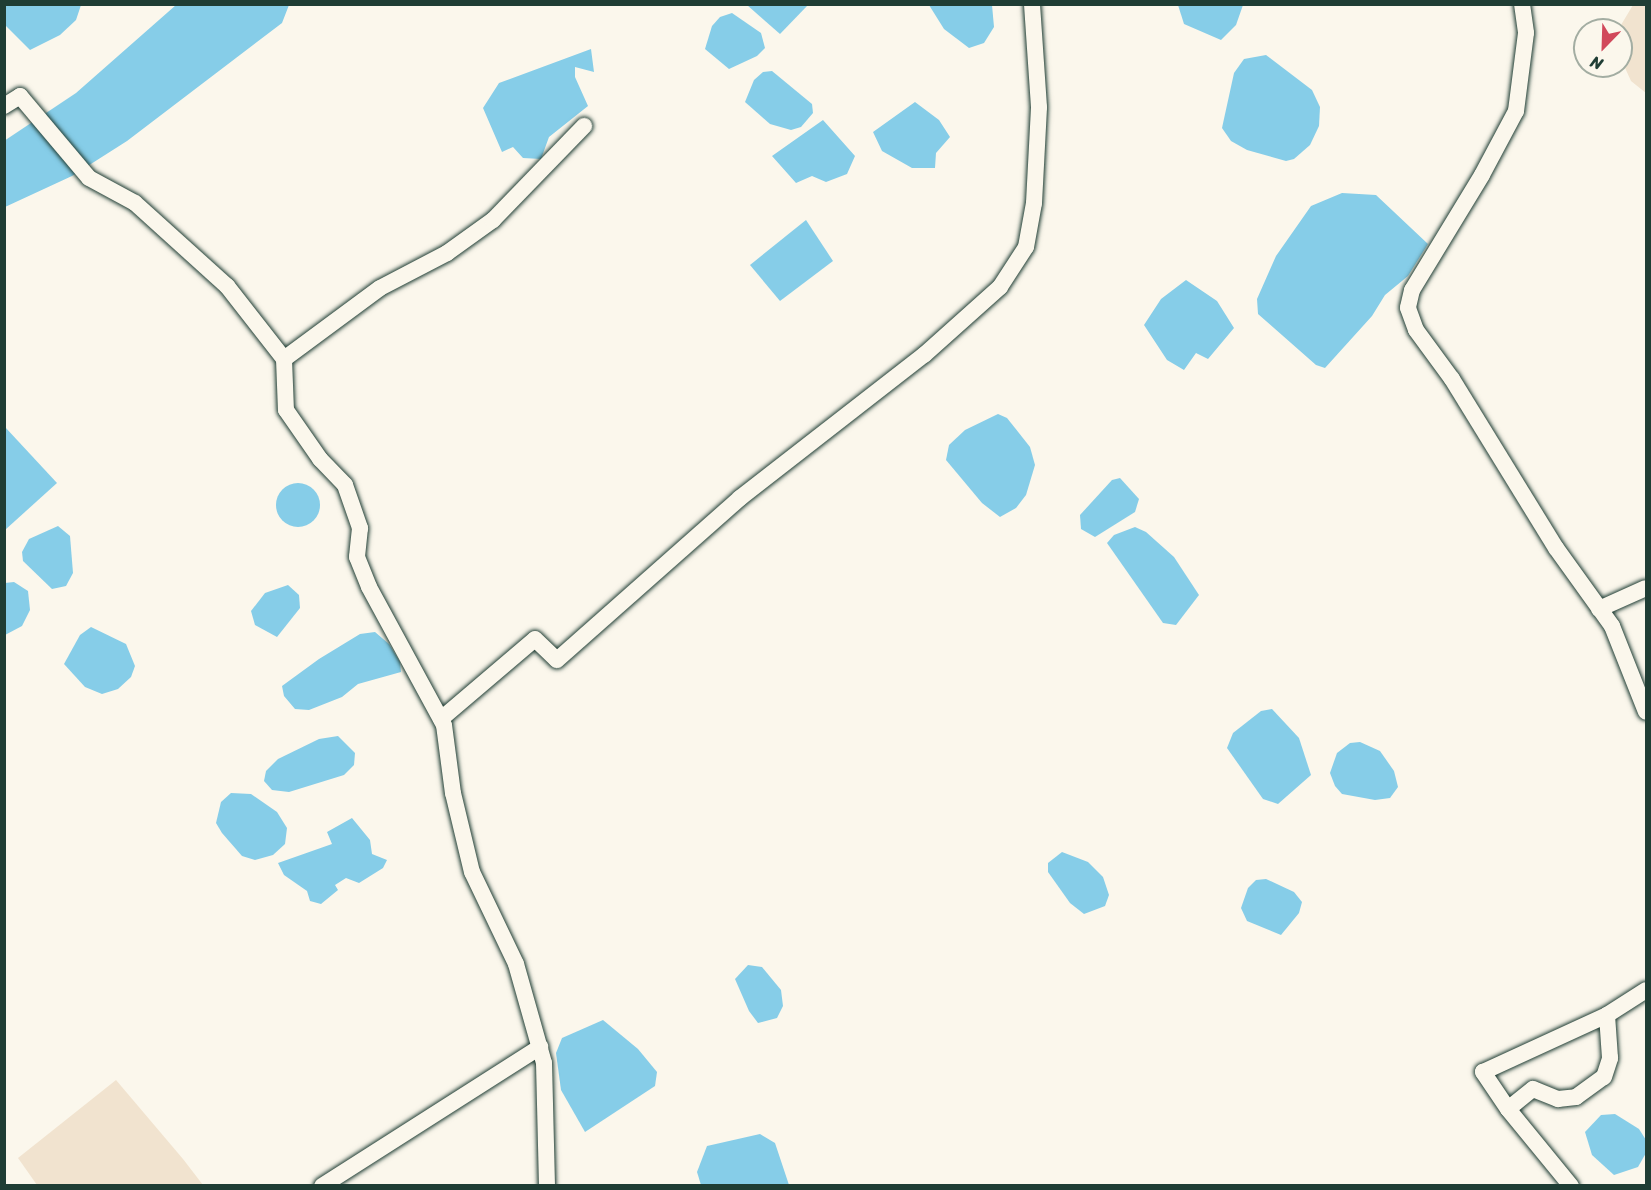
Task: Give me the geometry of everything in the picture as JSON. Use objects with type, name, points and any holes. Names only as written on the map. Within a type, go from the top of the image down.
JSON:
[{"type":"street","points":[[441,719],[535,639],[557,660],[740,498],[924,355],[1000,286],[1026,247],[1034,203],[1039,107],[1032,4]]},
{"type":"street","points":[[1522,4],[1526,33],[1516,111],[1482,175],[1412,290],[1408,308],[1416,330],[1612,626],[1647,712]]},
{"type":"street","points":[[4,106],[20,96],[89,178],[135,203],[180,241],[226,286],[284,359],[286,410],[320,459],[345,485],[360,528],[357,557],[441,719],[472,872],[516,964],[544,1063],[547,1185]]},
{"type":"street","points":[[284,359],[380,288],[447,253],[493,220],[584,126]]},
{"type":"street","points":[[1599,609],[1647,588]]},
{"type":"street","points":[[1571,1185],[1508,1108],[1483,1072],[1606,1015],[1647,990]]},
{"type":"street","points":[[1508,1108],[1533,1089],[1558,1099],[1576,1097],[1604,1077],[1610,1058],[1606,1015]]},
{"type":"street","points":[[322,1185],[540,1047]]},
{"type":"shaded area","points":[[1633,5],[1646,5],[1646,93],[1630,78],[1633,78],[1633,18],[1625,18]]},
{"type":"shaded area","points":[[116,1080],[203,1185],[37,1185],[18,1158]]},
{"type":"water","points":[[1178,4],[1243,5],[1236,25],[1221,40],[1184,24]]},
{"type":"water","points":[[4,5],[81,5],[76,20],[60,35],[30,50],[5,25]]},
{"type":"water","points":[[176,5],[289,5],[282,23],[127,141],[72,176],[5,207],[4,141],[76,93]]},
{"type":"water","points":[[747,5],[808,5],[780,34]]},
{"type":"water","points":[[929,5],[992,5],[994,27],[984,43],[969,48],[944,29]]},
{"type":"water","points":[[732,13],[761,33],[765,48],[757,56],[729,69],[705,49],[712,26],[720,17]]},
{"type":"water","points":[[591,49],[594,72],[575,67],[575,77],[588,106],[549,137],[541,159],[523,158],[513,147],[502,152],[483,108],[499,83]]},
{"type":"water","points":[[1266,55],[1312,90],[1320,107],[1319,126],[1310,145],[1294,159],[1286,161],[1247,150],[1231,141],[1222,128],[1234,73],[1244,59]]},
{"type":"water","points":[[772,71],[812,104],[813,113],[801,127],[791,130],[770,124],[745,102],[754,80],[763,72]]},
{"type":"water","points":[[915,102],[939,120],[950,137],[936,153],[935,168],[912,168],[882,151],[873,132]]},
{"type":"water","points":[[823,120],[855,156],[847,174],[826,182],[812,176],[796,183],[772,156]]},
{"type":"water","points":[[1342,193],[1376,195],[1428,244],[1408,276],[1385,295],[1372,316],[1325,368],[1316,365],[1258,314],[1257,299],[1276,256],[1311,206]]},
{"type":"water","points":[[806,220],[833,261],[780,301],[750,265]]},
{"type":"water","points":[[1186,280],[1217,301],[1234,328],[1208,359],[1196,353],[1184,370],[1167,360],[1144,325],[1161,299]]},
{"type":"water","points":[[998,414],[1007,418],[1030,447],[1035,465],[1026,495],[1016,508],[1000,517],[982,503],[946,460],[949,445],[965,430]]},
{"type":"water","points":[[5,427],[57,483],[5,530]]},
{"type":"water","points":[[1120,478],[1139,499],[1135,512],[1095,537],[1081,529],[1080,515],[1112,480]]},
{"type":"water","points":[[298,483],[313,490],[320,505],[313,520],[298,527],[283,520],[276,505],[283,490]]},
{"type":"water","points":[[58,526],[70,536],[73,573],[66,586],[52,589],[23,561],[22,552],[29,539]]},
{"type":"water","points":[[1135,527],[1146,532],[1174,557],[1199,595],[1176,625],[1163,623],[1107,543],[1114,535]]},
{"type":"water","points":[[14,582],[28,591],[30,610],[22,626],[5,635],[5,583]]},
{"type":"water","points":[[288,585],[299,595],[300,608],[277,637],[255,625],[251,611],[265,593]]},
{"type":"water","points":[[91,627],[126,644],[135,666],[131,677],[118,689],[102,694],[85,687],[64,664],[80,635]]},
{"type":"water","points":[[375,632],[389,644],[400,662],[401,672],[358,684],[342,697],[309,710],[295,709],[284,696],[282,686],[319,659],[360,634]]},
{"type":"water","points":[[1272,709],[1299,738],[1311,775],[1278,804],[1263,799],[1227,748],[1233,733],[1261,711]]},
{"type":"water","points":[[338,736],[355,753],[354,765],[344,775],[289,792],[272,790],[264,781],[266,771],[278,759],[319,739]]},
{"type":"water","points":[[1360,742],[1380,751],[1394,771],[1398,787],[1390,798],[1375,800],[1342,794],[1335,786],[1330,773],[1337,753],[1350,743]]},
{"type":"water","points":[[231,793],[251,794],[277,812],[287,828],[285,844],[273,855],[255,860],[242,856],[222,833],[216,823],[221,802]]},
{"type":"water","points":[[352,818],[370,840],[372,854],[387,860],[383,868],[359,883],[346,878],[335,885],[338,890],[321,904],[310,901],[307,891],[284,875],[278,863],[332,844],[327,832]]},
{"type":"water","points":[[1062,852],[1088,862],[1103,877],[1109,895],[1105,906],[1084,914],[1070,903],[1048,872],[1048,863]]},
{"type":"water","points":[[1266,879],[1294,892],[1302,902],[1299,913],[1281,935],[1247,921],[1241,908],[1248,888],[1256,880]]},
{"type":"water","points":[[748,965],[762,967],[781,990],[783,1006],[777,1018],[758,1023],[749,1011],[735,979]]},
{"type":"water","points":[[603,1020],[638,1049],[657,1072],[655,1086],[585,1132],[561,1090],[556,1053],[562,1038]]},
{"type":"water","points":[[1615,1114],[1639,1129],[1646,1140],[1646,1153],[1638,1167],[1614,1175],[1592,1155],[1585,1132],[1601,1115]]},
{"type":"water","points":[[760,1134],[775,1143],[789,1185],[701,1185],[697,1172],[707,1146]]}]
